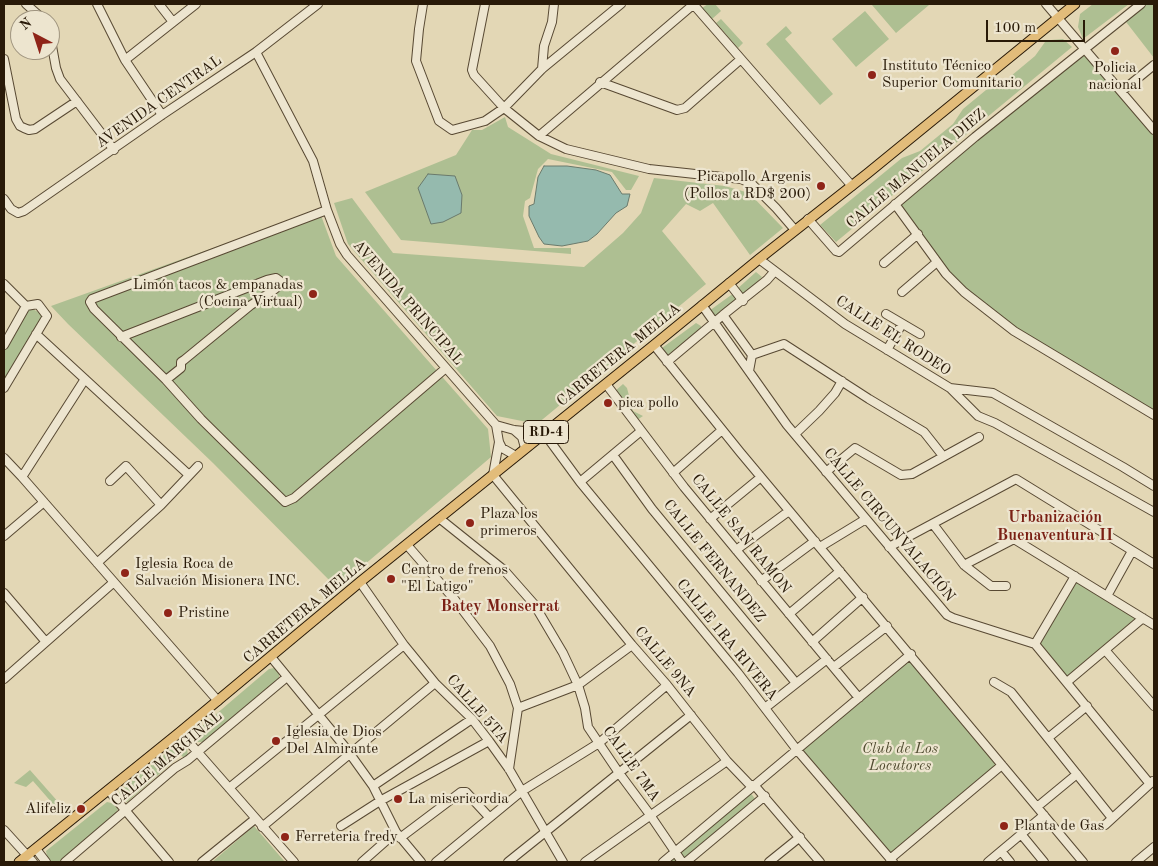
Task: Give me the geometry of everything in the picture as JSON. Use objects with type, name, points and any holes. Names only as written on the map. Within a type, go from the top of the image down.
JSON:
[{"type":"main road","name":"CARRETERA MELLA","points":[[19,862],[30,859],[36,849],[109,791],[360,582],[1075,4]]},
{"type":"street","points":[[97,4],[125,60],[162,115]]},
{"type":"street","points":[[159,4],[173,22]]},
{"type":"street","points":[[125,60],[196,4]]},
{"type":"street","name":"AVENIDA CENTRAL","points":[[4,199],[11,209],[18,212],[24,211],[256,52],[318,4]]},
{"type":"street","points":[[423,4],[418,29],[416,61],[439,121],[452,130],[485,121],[504,108],[542,69],[621,4]]},
{"type":"street","points":[[485,4],[472,70],[474,75],[504,108],[539,136],[566,149],[649,169],[741,179],[752,184],[795,230]]},
{"type":"street","points":[[539,136],[693,4],[852,186]]},
{"type":"street","points":[[1046,4],[1154,130]]},
{"type":"street","name":"CALLE MANUELA DIEZ","points":[[808,219],[837,252],[1141,4]]},
{"type":"street","points":[[542,69],[544,46],[557,5]]},
{"type":"street","name":"AVENIDA PRINCIPAL","points":[[256,52],[313,160],[340,244],[347,255],[496,425]]},
{"type":"street","points":[[4,59],[16,119],[20,126],[29,130],[35,129],[77,101]]},
{"type":"street","points":[[600,82],[677,110],[685,108],[741,59]]},
{"type":"street","points":[[55,60],[60,79],[114,150]]},
{"type":"street","points":[[1122,91],[1154,65]]},
{"type":"street","points":[[895,204],[946,274],[964,292],[1014,332],[1154,415]]},
{"type":"street","points":[[328,210],[92,299],[90,302],[94,309],[121,338],[166,380],[285,502],[294,498],[336,460],[446,368]]},
{"type":"street","points":[[884,263],[918,234]]},
{"type":"street","name":"CALLE EL RODEO","points":[[759,259],[845,324],[950,388],[993,393],[1123,466],[1154,486]]},
{"type":"street","points":[[902,292],[937,262]]},
{"type":"street","points":[[667,362],[714,322],[743,301],[774,272]]},
{"type":"street","points":[[121,338],[267,280],[276,278],[280,281],[280,285],[251,305],[181,362],[181,368],[166,380]]},
{"type":"street","points":[[729,283],[743,301]]},
{"type":"street","points":[[4,284],[26,306]]},
{"type":"street","points":[[4,388],[47,316],[38,304],[26,306]]},
{"type":"street","name":"CALLE CIRCUNVALACIÓN","points":[[702,305],[795,434],[950,617],[1036,644]]},
{"type":"street","points":[[4,345],[26,306]]},
{"type":"street","points":[[886,314],[920,334]]},
{"type":"street","points":[[723,316],[752,355],[749,371]]},
{"type":"street","points":[[887,350],[902,324]]},
{"type":"street","points":[[36,334],[189,475]]},
{"type":"street","points":[[752,355],[784,344],[924,432],[943,456]]},
{"type":"street","points":[[654,345],[722,430],[1083,862]]},
{"type":"street","points":[[22,477],[85,379]]},
{"type":"street","points":[[795,434],[820,412],[835,394],[842,381]]},
{"type":"street","name":"CALLE SAN RAMON","points":[[606,384],[710,519],[859,698]]},
{"type":"street","points":[[950,388],[978,416],[995,423],[1154,512]]},
{"type":"street","points":[[516,456],[502,448],[496,425],[514,430],[544,433]]},
{"type":"street","points":[[514,430],[522,437],[526,448]]},
{"type":"street","points":[[673,473],[722,430]]},
{"type":"street","points":[[580,482],[642,432]]},
{"type":"street","name":"CALLE 1RA RIVERA","points":[[544,433],[580,482],[765,708],[797,750],[891,860]]},
{"type":"street","points":[[826,472],[855,448],[901,475],[912,474],[980,437]]},
{"type":"street","points":[[493,474],[499,442]]},
{"type":"street","name":"CALLE FERNANDEZ","points":[[612,455],[652,509],[796,683]]},
{"type":"street","points":[[4,458],[218,701]]},
{"type":"street","points":[[110,481],[126,466],[161,504]]},
{"type":"street","points":[[97,563],[161,504],[198,466]]},
{"type":"street","name":"CALLE 9NA","points":[[493,474],[727,761],[749,784],[755,786],[765,796],[820,862]]},
{"type":"street","points":[[710,519],[761,477]]},
{"type":"street","points":[[889,547],[1016,479],[1154,564]]},
{"type":"street","points":[[4,536],[44,502]]},
{"type":"street","points":[[736,550],[789,510]]},
{"type":"street","name":"CALLE 7MA","points":[[439,518],[504,570],[534,604],[563,653],[578,685],[586,708],[588,728],[618,774],[650,815],[682,862]]},
{"type":"street","points":[[761,581],[818,544],[866,519]]},
{"type":"street","points":[[933,524],[964,565],[991,586],[1006,586]]},
{"type":"street","points":[[964,565],[1014,540],[1154,625]]},
{"type":"street","points":[[407,545],[455,600],[490,646],[510,684],[518,708],[509,769]]},
{"type":"street","points":[[1107,596],[1132,551]]},
{"type":"street","points":[[789,614],[840,571]]},
{"type":"street","points":[[1075,576],[1036,644],[1152,782],[1105,825]]},
{"type":"street","points":[[4,679],[114,582]]},
{"type":"street","name":"CALLE 5TA","points":[[360,582],[404,645],[436,683],[472,719],[489,741],[509,769],[563,862]]},
{"type":"street","points":[[5,596],[46,642]]},
{"type":"street","points":[[812,642],[863,598]]},
{"type":"street","points":[[1067,682],[1143,618]]},
{"type":"street","points":[[834,667],[887,626]]},
{"type":"street","points":[[229,788],[404,645]]},
{"type":"street","points":[[518,708],[578,685],[632,645]]},
{"type":"street","points":[[1105,650],[1154,706]]},
{"type":"street","points":[[663,862],[911,654]]},
{"type":"street","points":[[271,657],[373,786],[398,835],[421,862]]},
{"type":"street","points":[[765,708],[826,659]]},
{"type":"street","name":"CALLE MARGINAL","points":[[65,862],[175,768],[287,677]]},
{"type":"street","points":[[994,682],[1010,692],[1112,818]]},
{"type":"street","points":[[262,827],[436,683]]},
{"type":"street","points":[[436,862],[522,791],[598,743],[667,686]]},
{"type":"street","points":[[1048,738],[1087,706]]},
{"type":"street","points":[[508,862],[691,715]]},
{"type":"street","points":[[373,786],[472,719]]},
{"type":"street","points":[[180,732],[294,862]]},
{"type":"street","points":[[341,826],[380,800],[489,741]]},
{"type":"street","points":[[585,862],[727,761]]},
{"type":"street","points":[[891,860],[1002,764]]},
{"type":"street","points":[[1037,807],[1077,774]]},
{"type":"street","points":[[109,791],[169,862]]},
{"type":"street","points":[[362,862],[461,792],[466,792],[490,817]]},
{"type":"street","points":[[686,862],[765,796]]},
{"type":"street","points":[[988,862],[1044,815]]},
{"type":"street","points":[[202,862],[255,819]]},
{"type":"street","points":[[4,830],[30,859]]},
{"type":"street","points":[[1021,834],[1044,862]]},
{"type":"street","points":[[769,862],[800,837]]},
{"type":"street","points":[[1142,860],[1154,847]]},
{"type":"street","points":[[36,849],[46,862]]},
{"type":"street","points":[[1001,851],[1010,862]]},
{"type":"green space","points":[[708,4],[715,4],[721,11],[712,19],[702,8]]},
{"type":"green space","points":[[873,4],[928,4],[929,5],[896,33]]},
{"type":"green space","points":[[1093,4],[1129,4],[1083,39],[1078,27],[1080,14]]},
{"type":"green space","points":[[1140,4],[1154,4],[1154,58],[1123,18]]},
{"type":"green space","points":[[865,11],[889,39],[856,67],[832,39]]},
{"type":"green space","points":[[721,19],[743,43],[738,48],[716,23]]},
{"type":"green space","points":[[786,26],[792,33],[785,39],[833,94],[820,105],[766,44]]},
{"type":"green space","points":[[1063,39],[1072,47],[836,242],[820,225],[902,158],[920,151],[953,124],[963,109],[986,90],[1005,81],[1035,56],[1045,42]]},
{"type":"green space","points":[[1085,48],[1154,130],[1154,415],[1014,331],[964,292],[895,204]]},
{"type":"green space","points":[[505,117],[508,127],[551,154],[639,176],[631,190],[626,190],[612,172],[548,159],[538,169],[530,198],[525,201],[523,216],[534,248],[571,248],[571,254],[401,240],[365,192],[456,155],[472,130],[482,130]]},
{"type":"green space","points":[[654,178],[725,186],[749,193],[783,228],[750,255],[713,203],[700,211],[686,204],[662,231],[706,284],[537,424],[497,416],[348,244],[334,203],[352,198],[393,253],[584,267],[623,233],[641,213]]},
{"type":"green space","points":[[319,210],[336,256],[488,429],[491,457],[337,588],[213,463],[51,306]]},
{"type":"green space","points":[[756,272],[762,277],[742,297],[736,290]]},
{"type":"green space","points":[[734,293],[739,299],[714,319],[709,311]]},
{"type":"green space","points":[[26,306],[47,316],[4,388],[4,345]]},
{"type":"green space","points":[[696,323],[701,326],[701,331],[670,357],[662,348]]},
{"type":"green space","points":[[623,384],[627,388],[633,411],[643,416],[637,420],[614,392]]},
{"type":"green space","points":[[1076,582],[1137,617],[1067,677],[1040,643]]},
{"type":"green space","name":"Club de Los Locutores","points":[[911,659],[997,764],[890,854],[802,751]]},
{"type":"green space","points":[[274,668],[279,671],[279,680],[203,742],[195,740],[195,732],[269,669]]},
{"type":"green space","points":[[179,742],[183,743],[187,748],[188,756],[183,757],[181,755],[127,802],[120,799],[119,792]]},
{"type":"green space","points":[[30,770],[67,812],[60,812],[33,781],[26,787],[14,783]]},
{"type":"green space","points":[[749,791],[756,800],[682,862],[663,862]]},
{"type":"green space","points":[[107,802],[116,804],[118,809],[116,813],[60,862],[48,861],[46,851]]},
{"type":"green space","points":[[254,826],[285,862],[212,862]]},
{"type":"water","points":[[544,166],[567,166],[596,170],[610,175],[622,194],[630,194],[627,206],[616,213],[588,241],[562,246],[544,244],[529,216],[529,206],[534,204],[538,177]]},
{"type":"water","points":[[428,174],[455,176],[462,195],[461,213],[443,222],[431,224],[418,188]]},
{"type":"place","name":"Policia nacional","points":[[1115,51]]},
{"type":"place","name":"Instituto Técnico Superior Comunitario","points":[[872,75]]},
{"type":"place","name":"Picapollo Argenis (Pollos a RD$ 200)","points":[[821,186]]},
{"type":"place","name":"Limón tacos & empanadas (Cocina Virtual)","points":[[313,294]]},
{"type":"place","name":"pica pollo","points":[[608,403]]},
{"type":"place","name":"Plaza los primeros","points":[[470,523]]},
{"type":"place","name":"Iglesia Roca de Salvación Misionera INC.","points":[[125,573]]},
{"type":"place","name":"Centro de frenos \"El Latigo\"","points":[[391,579]]},
{"type":"place","name":"Pristine","points":[[168,613]]},
{"type":"place","name":"Iglesia de Dios Del Almirante","points":[[276,741]]},
{"type":"place","name":"La misericordia","points":[[398,799]]},
{"type":"place","name":"Alifeliz","points":[[81,809]]},
{"type":"place","name":"Planta de Gas","points":[[1004,826]]},
{"type":"place","name":"Ferreteria fredy","points":[[285,837]]},
{"type":"district","name":"Urbanización Buenaventura II","points":[[1055,527]]},
{"type":"district","name":"Batey Monserrat","points":[[500,607]]}]
